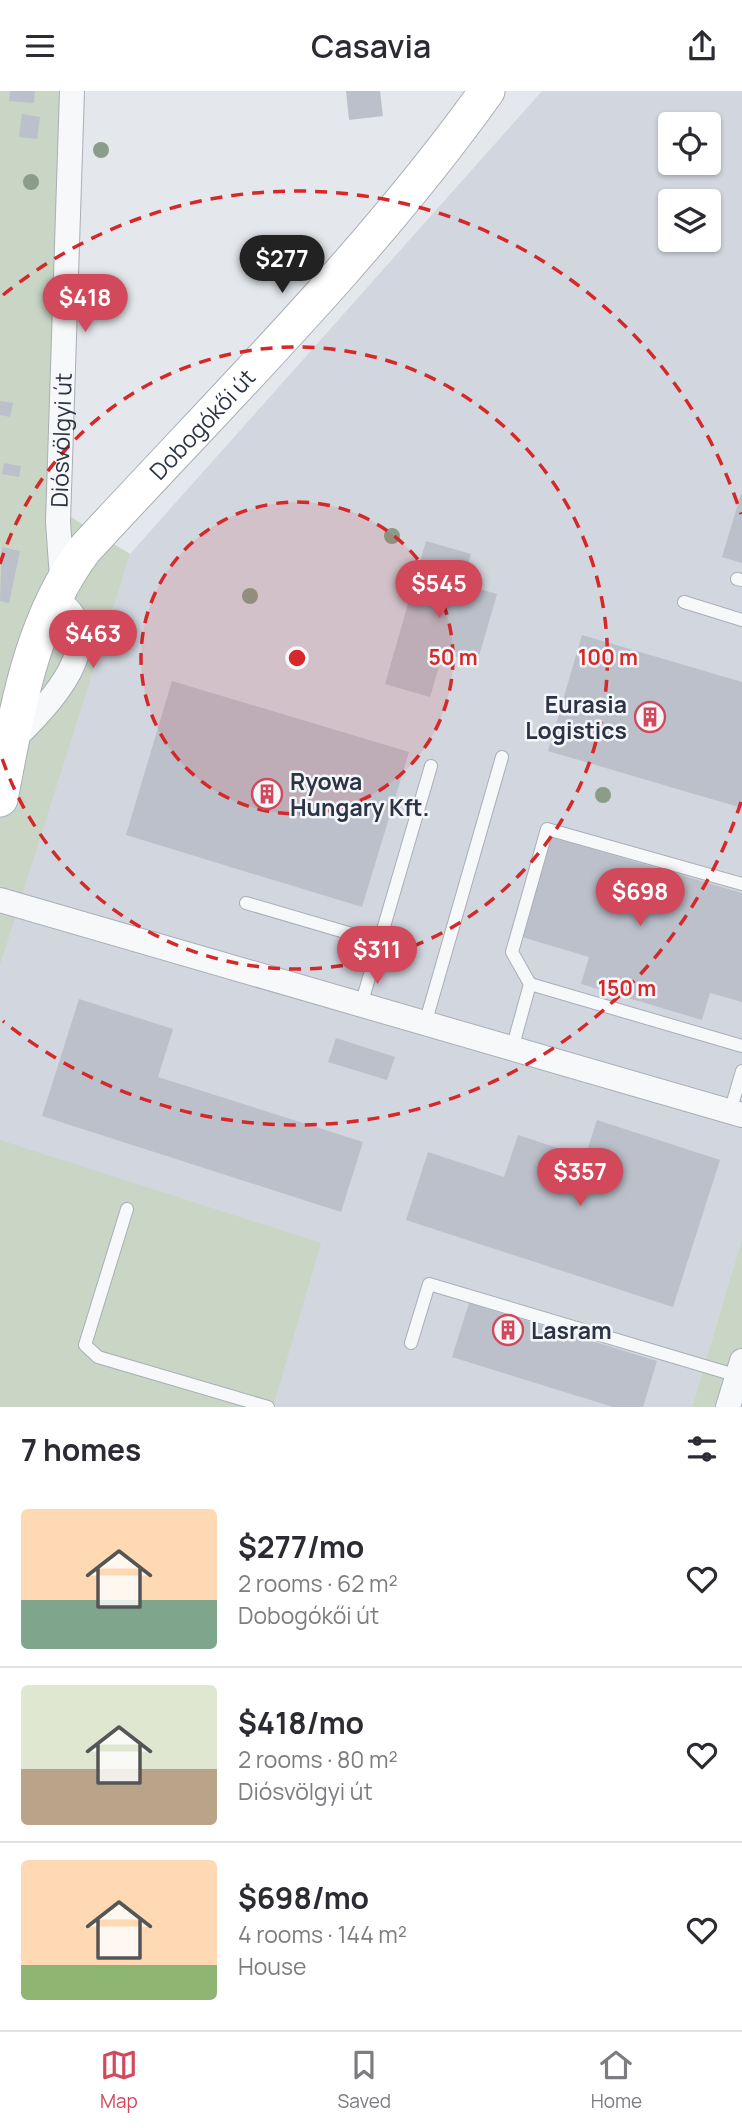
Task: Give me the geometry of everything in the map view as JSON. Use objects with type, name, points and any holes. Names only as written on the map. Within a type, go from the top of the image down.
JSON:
[{"type":"main road","name":"Dobogókői út","points":[[0,799],[29,662],[57,587],[84,549],[342,271],[456,135],[488,91]]},
{"type":"street","name":"Diósvölgyi út","points":[[57,587],[72,91]]},
{"type":"street","points":[[0,900],[736,1114]]},
{"type":"street","points":[[729,1407],[740,1369]]},
{"type":"lane","points":[[684,602],[742,619]]},
{"type":"lane","points":[[425,1024],[502,757]]},
{"type":"lane","points":[[361,1005],[431,766]]},
{"type":"lane","points":[[742,884],[547,829],[512,952],[530,984],[742,1046]]},
{"type":"lane","points":[[246,903],[379,942]]},
{"type":"lane","points":[[512,1049],[530,984]]},
{"type":"lane","points":[[736,1114],[742,1071]]},
{"type":"lane","points":[[127,1209],[85,1345],[98,1357],[268,1407]]},
{"type":"lane","points":[[411,1343],[429,1284],[740,1369]]},
{"type":"shaded area","points":[[542,91],[742,91],[742,1238],[692,1407],[0,1407],[0,947],[130,554]]},
{"type":"green space","points":[[0,91],[84,91],[66,514],[130,554],[0,965]]},
{"type":"green space","points":[[0,1140],[321,1243],[273,1407],[0,1407]]},
{"type":"green space","points":[[742,1238],[742,1407],[692,1407]]},
{"type":"building","points":[[10,91],[35,91],[34,103],[9,101]]},
{"type":"building","points":[[346,91],[380,91],[383,116],[349,120]]},
{"type":"building","points":[[22,114],[40,117],[37,139],[19,137]]},
{"type":"building","points":[[0,401],[13,403],[10,417],[0,415]]},
{"type":"building","points":[[4,463],[21,466],[19,477],[2,474]]},
{"type":"building","points":[[742,494],[742,563],[722,557]]},
{"type":"building","points":[[426,541],[471,554],[462,584],[497,594],[477,663],[443,653],[430,697],[385,684]]},
{"type":"building","points":[[2,547],[20,551],[9,603],[0,601]]},
{"type":"building","name":"Eurasia Logistics","points":[[582,635],[742,682],[742,808],[548,751]]},
{"type":"building","name":"Ryowa Hungary Kft.","points":[[172,681],[409,752],[362,907],[126,835]]},
{"type":"building","points":[[551,837],[742,893],[742,1002],[710,993],[702,1020],[581,984],[589,957],[522,937]]},
{"type":"building","points":[[79,999],[173,1029],[158,1077],[363,1142],[341,1212],[42,1116]]},
{"type":"building","points":[[336,1038],[395,1057],[387,1080],[328,1062]]},
{"type":"building","points":[[597,1120],[720,1160],[673,1307],[406,1220],[428,1152],[504,1177],[518,1135],[585,1157]]},
{"type":"building","name":"Lasram","points":[[469,1303],[657,1361],[643,1407],[613,1407],[452,1357]]},
{"type":"place","name":"Eurasia Logistics","points":[[650,717]]},
{"type":"place","name":"Ryowa Hungary Kft.","points":[[267,794]]},
{"type":"place","name":"Lasram","points":[[508,1330]]}]
